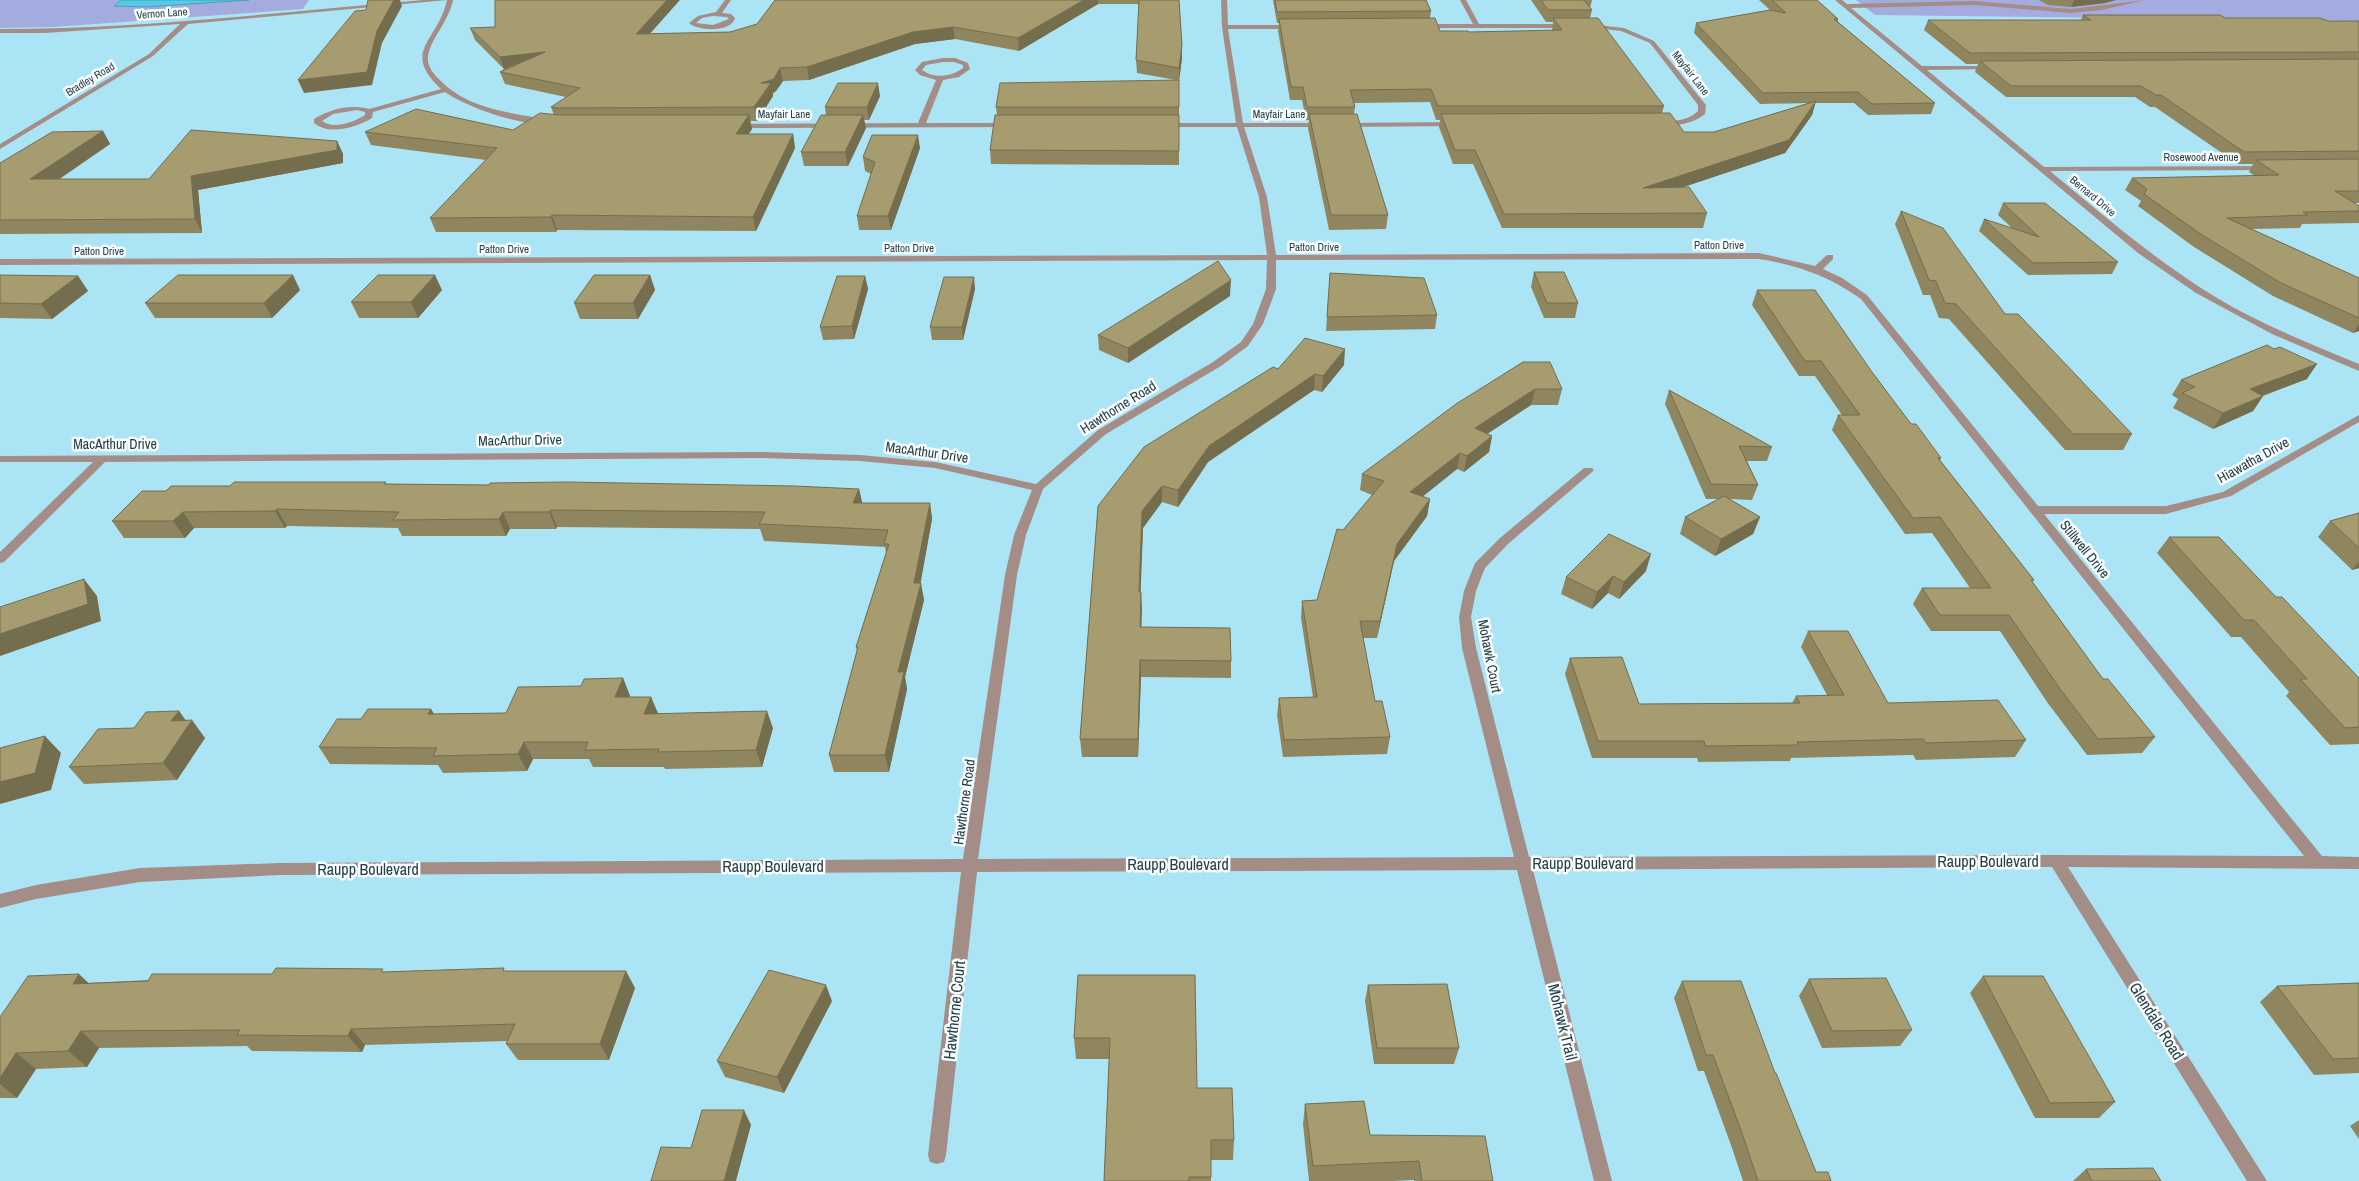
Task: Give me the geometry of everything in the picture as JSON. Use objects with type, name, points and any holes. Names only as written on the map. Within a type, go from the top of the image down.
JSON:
[{"type":"street","points":[[315,11],[323,0]]},
{"type":"street","name":"Vernon Lane","points":[[0,32],[186,22],[444,0]]},
{"type":"street","points":[[450,0],[446,16],[429,44],[424,57],[426,69],[446,90],[468,102],[494,112],[554,123]]},
{"type":"street","points":[[718,14],[729,15],[733,19],[728,24],[716,27],[702,27],[692,23],[700,17],[718,14],[728,0]]},
{"type":"street","name":"Hawthorne Road","points":[[970,864],[1010,575],[1020,535],[1038,488],[1102,432],[1217,364],[1245,344],[1258,324],[1271,289],[1272,258],[1263,197],[1240,125],[1225,27],[1224,0]]},
{"type":"street","points":[[1463,0],[1477,26]]},
{"type":"street","points":[[1841,3],[1971,2],[2071,10],[2102,8],[2142,0]]},
{"type":"street","name":"Bernard Drive","points":[[1841,3],[2140,251],[2199,291],[2275,332],[2359,368]]},
{"type":"street","name":"Bradley Road","points":[[0,147],[151,55],[186,22]]},
{"type":"street","points":[[1409,26],[1574,26]]},
{"type":"street","name":"Mayfair Lane","points":[[1584,26],[1614,28],[1643,36],[1652,42],[1702,105],[1702,112],[1696,118],[1685,121],[1655,123]]},
{"type":"street","points":[[1225,27],[1303,27]]},
{"type":"street","points":[[955,60],[966,64],[967,69],[962,73],[941,77],[921,74],[918,70],[920,66],[933,61],[955,60]]},
{"type":"street","points":[[1919,68],[2007,67]]},
{"type":"street","points":[[921,125],[941,77]]},
{"type":"street","points":[[368,111],[369,116],[365,119],[344,126],[322,126],[317,121],[324,115],[340,110],[357,108],[368,111],[446,90]]},
{"type":"street","points":[[1339,125],[1467,124]]},
{"type":"street","name":"Mayfair Lane","points":[[732,126],[1021,125]]},
{"type":"street","name":"Mayfair Lane","points":[[1151,125],[1329,125]]},
{"type":"street","name":"Rosewood Avenue","points":[[2043,169],[2280,167]]},
{"type":"street","name":"Patton Drive","points":[[0,262],[1759,256],[1788,260],[1818,268]]},
{"type":"street","points":[[1818,268],[1830,257]]},
{"type":"street","name":"Stillwell Drive","points":[[1818,268],[1844,281],[1864,297],[2318,863]]},
{"type":"street","name":"Hiawatha Drive","points":[[2035,510],[2166,510],[2227,494],[2359,418]]},
{"type":"street","name":"MacArthur Drive","points":[[0,459],[615,454],[778,455],[860,458],[935,465],[1038,488]]},
{"type":"street","points":[[0,560],[102,459]]},
{"type":"street","name":"Mohawk Court","points":[[1523,864],[1469,648],[1465,616],[1470,591],[1480,566],[1504,541],[1588,470]]},
{"type":"street","name":"Raupp Boulevard","points":[[0,901],[36,892],[140,875],[259,870],[970,864],[1523,864],[2056,861],[2359,863]]},
{"type":"street","name":"Glendale Road","points":[[2056,861],[2258,1181]]},
{"type":"street","name":"Hawthorne Court","points":[[937,1155],[970,864]]},
{"type":"street","name":"Mohawk Trail","points":[[1523,864],[1603,1181]]},
{"type":"shaded area","points":[[0,0],[309,0],[303,9],[53,27],[0,28]]},
{"type":"shaded area","points":[[121,0],[249,0],[146,7],[114,6]]},
{"type":"shaded area","points":[[1856,0],[2359,0],[2359,21],[1875,15]]},
{"type":"building","points":[[368,0],[394,0],[377,31],[367,72],[298,80],[355,11],[366,10]]},
{"type":"building","points":[[495,0],[667,0],[636,34],[730,32],[757,24],[775,0],[1084,0],[1018,38],[953,27],[913,32],[807,67],[780,68],[774,79],[761,83],[771,83],[754,107],[559,108],[551,107],[580,88],[500,72],[545,52],[500,57],[470,28],[495,27]]},
{"type":"building","points":[[1139,0],[1179,0],[1182,45],[1179,68],[1136,60]]},
{"type":"building","points":[[1275,0],[1426,0],[1431,11],[1277,12]]},
{"type":"building","points":[[1541,0],[1584,0],[1592,10],[1548,10]]},
{"type":"building","points":[[1772,0],[1817,0],[1838,19],[1834,19],[1935,103],[1872,104],[1858,92],[1763,93],[1696,23],[1770,10],[1786,13]]},
{"type":"building","points":[[2083,15],[2220,15],[2225,18],[2320,18],[2328,21],[2359,21],[2359,52],[1970,53],[1928,20],[2091,20]]},
{"type":"building","points":[[1435,18],[1440,31],[1469,32],[1562,30],[1553,18],[1598,18],[1664,106],[1438,106],[1431,89],[1350,90],[1355,107],[1307,107],[1303,87],[1291,87],[1279,19]]},
{"type":"building","points":[[2359,59],[2359,151],[2244,152],[2161,95],[2156,95],[2141,86],[2011,86],[1980,61]]},
{"type":"building","points":[[1179,80],[1179,107],[996,107],[1000,83]]},
{"type":"building","points":[[838,83],[878,83],[867,107],[825,107]]},
{"type":"building","points":[[1816,101],[1789,140],[1643,188],[1689,187],[1707,213],[1504,214],[1475,150],[1455,150],[1441,114],[1670,113],[1684,132],[1714,132]]},
{"type":"building","points":[[416,109],[513,130],[540,113],[559,115],[749,115],[736,134],[793,134],[753,217],[552,215],[551,217],[430,218],[497,148],[365,132]]},
{"type":"building","points":[[1309,114],[1357,114],[1388,215],[1331,215]]},
{"type":"building","points":[[821,115],[863,115],[845,152],[801,152]]},
{"type":"building","points":[[995,115],[1179,115],[1179,151],[990,150]]},
{"type":"building","points":[[191,130],[337,141],[337,150],[191,176],[195,219],[0,220],[0,163],[52,132],[103,131],[30,179],[149,179]]},
{"type":"building","points":[[872,135],[918,135],[888,216],[857,216],[875,162],[863,157]]},
{"type":"building","points":[[2359,159],[2359,191],[2335,191],[2359,206],[2359,211],[2303,212],[2308,215],[2227,218],[2359,278],[2359,318],[2281,283],[2202,235],[2144,194],[2147,189],[2132,178],[2279,175],[2256,160]]},
{"type":"building","points":[[2003,203],[2045,203],[2118,262],[2033,263],[1984,219],[2039,237]]},
{"type":"building","points":[[1901,211],[1943,228],[2005,314],[2018,314],[2132,434],[2073,434],[1956,304],[1945,303],[1936,281],[1929,280]]},
{"type":"building","points":[[1218,261],[1231,280],[1128,348],[1098,335]]},
{"type":"building","points":[[1534,272],[1564,272],[1578,303],[1547,303]]},
{"type":"building","points":[[1330,273],[1424,278],[1437,315],[1327,317]]},
{"type":"building","points":[[0,275],[78,276],[41,304],[0,303]]},
{"type":"building","points":[[178,275],[293,275],[264,303],[145,303]]},
{"type":"building","points":[[378,275],[435,275],[411,302],[351,302]]},
{"type":"building","points":[[594,275],[650,275],[633,303],[574,303]]},
{"type":"building","points":[[837,276],[865,276],[852,326],[820,327]]},
{"type":"building","points":[[944,277],[974,277],[962,327],[930,327]]},
{"type":"building","points":[[1757,290],[1815,290],[1911,424],[1916,424],[1941,458],[1938,458],[2034,580],[2031,580],[2103,679],[2108,679],[2155,737],[2098,739],[2058,686],[2009,615],[1940,615],[1922,588],[1991,588],[1940,517],[1913,518],[1838,415],[1860,415],[1821,361],[1805,361]]},
{"type":"building","points":[[1305,338],[1345,349],[1323,376],[1315,374],[1209,446],[1178,490],[1162,486],[1142,511],[1139,592],[1141,592],[1140,627],[1230,628],[1231,661],[1140,660],[1138,739],[1080,739],[1098,506],[1144,447],[1273,367],[1278,369]]},
{"type":"building","points":[[2267,345],[2274,349],[2280,347],[2317,364],[2250,389],[2263,396],[2223,413],[2182,393],[2195,387],[2181,380]]},
{"type":"building","points":[[1523,362],[1550,362],[1562,389],[1535,389],[1475,428],[1492,436],[1467,456],[1460,453],[1410,492],[1430,499],[1397,544],[1380,621],[1360,621],[1375,701],[1382,701],[1390,737],[1284,740],[1279,698],[1317,697],[1302,601],[1317,600],[1337,529],[1343,530],[1384,481],[1362,474],[1456,404]]},
{"type":"building","points":[[1669,390],[1772,447],[1739,446],[1758,485],[1711,484]]},
{"type":"building","points":[[234,482],[386,482],[384,484],[489,485],[490,483],[567,482],[795,486],[859,489],[853,503],[930,503],[914,583],[921,583],[898,672],[904,672],[885,755],[829,755],[858,647],[856,647],[889,544],[884,544],[888,530],[759,524],[765,512],[550,510],[549,512],[503,512],[499,519],[393,520],[399,512],[277,509],[275,511],[183,512],[173,521],[112,521],[142,491],[166,491],[171,486],[230,486]]},
{"type":"building","points":[[1724,496],[1760,517],[1721,539],[1685,517]]},
{"type":"building","points":[[2359,513],[2359,548],[2330,521]]},
{"type":"building","points":[[1609,534],[1651,554],[1624,582],[1613,576],[1597,592],[1566,577]]},
{"type":"building","points":[[2169,537],[2219,537],[2276,597],[2282,597],[2359,678],[2359,727],[2345,728],[2300,679],[2307,679],[2254,620],[2244,620]]},
{"type":"building","points":[[84,579],[88,604],[0,634],[0,607]]},
{"type":"building","points":[[1808,631],[1848,631],[1888,703],[1998,700],[2026,740],[1926,743],[1923,739],[1797,742],[1798,745],[1705,746],[1704,741],[1598,741],[1570,658],[1622,657],[1639,704],[1800,703],[1796,696],[1844,695]]},
{"type":"building","points":[[623,678],[615,697],[651,697],[644,714],[767,711],[756,750],[658,752],[659,749],[585,750],[588,742],[524,742],[518,754],[433,756],[437,748],[319,747],[337,719],[361,719],[368,709],[431,709],[428,714],[506,713],[518,687],[581,686],[584,679]]},
{"type":"building","points":[[179,711],[171,721],[192,720],[163,763],[69,767],[98,729],[134,728],[146,712]]},
{"type":"building","points":[[45,736],[35,773],[0,782],[0,748]]},
{"type":"building","points":[[276,968],[383,969],[381,972],[504,968],[503,971],[626,971],[600,1044],[506,1044],[515,1024],[351,1029],[348,1036],[237,1035],[240,1030],[81,1031],[68,1051],[16,1053],[0,1078],[0,1017],[28,976],[79,974],[73,984],[148,981],[152,974],[272,974]]},
{"type":"building","points":[[769,970],[826,985],[777,1077],[717,1061]]},
{"type":"building","points":[[1078,975],[1195,975],[1197,1088],[1232,1088],[1234,1140],[1211,1140],[1211,1177],[1189,1177],[1189,1181],[1104,1181],[1110,1038],[1074,1038]]},
{"type":"building","points":[[1983,976],[2043,976],[2115,1102],[2050,1103]]},
{"type":"building","points":[[1886,978],[1912,1030],[1832,1031],[1809,979]]},
{"type":"building","points":[[1682,981],[1741,981],[1775,1073],[1816,1172],[1828,1172],[1831,1181],[1758,1181],[1713,1055],[1706,1055]]},
{"type":"building","points":[[2359,983],[2359,1058],[2333,1059],[2277,986]]},
{"type":"building","points":[[1447,984],[1459,1048],[1377,1048],[1368,985]]},
{"type":"building","points":[[1364,1101],[1370,1135],[1485,1136],[1493,1181],[1422,1181],[1419,1161],[1313,1166],[1305,1104]]},
{"type":"building","points":[[702,1110],[744,1110],[724,1181],[651,1181],[661,1147],[691,1148]]},
{"type":"building","points":[[2153,1168],[2161,1181],[2092,1181],[2086,1169]]}]
